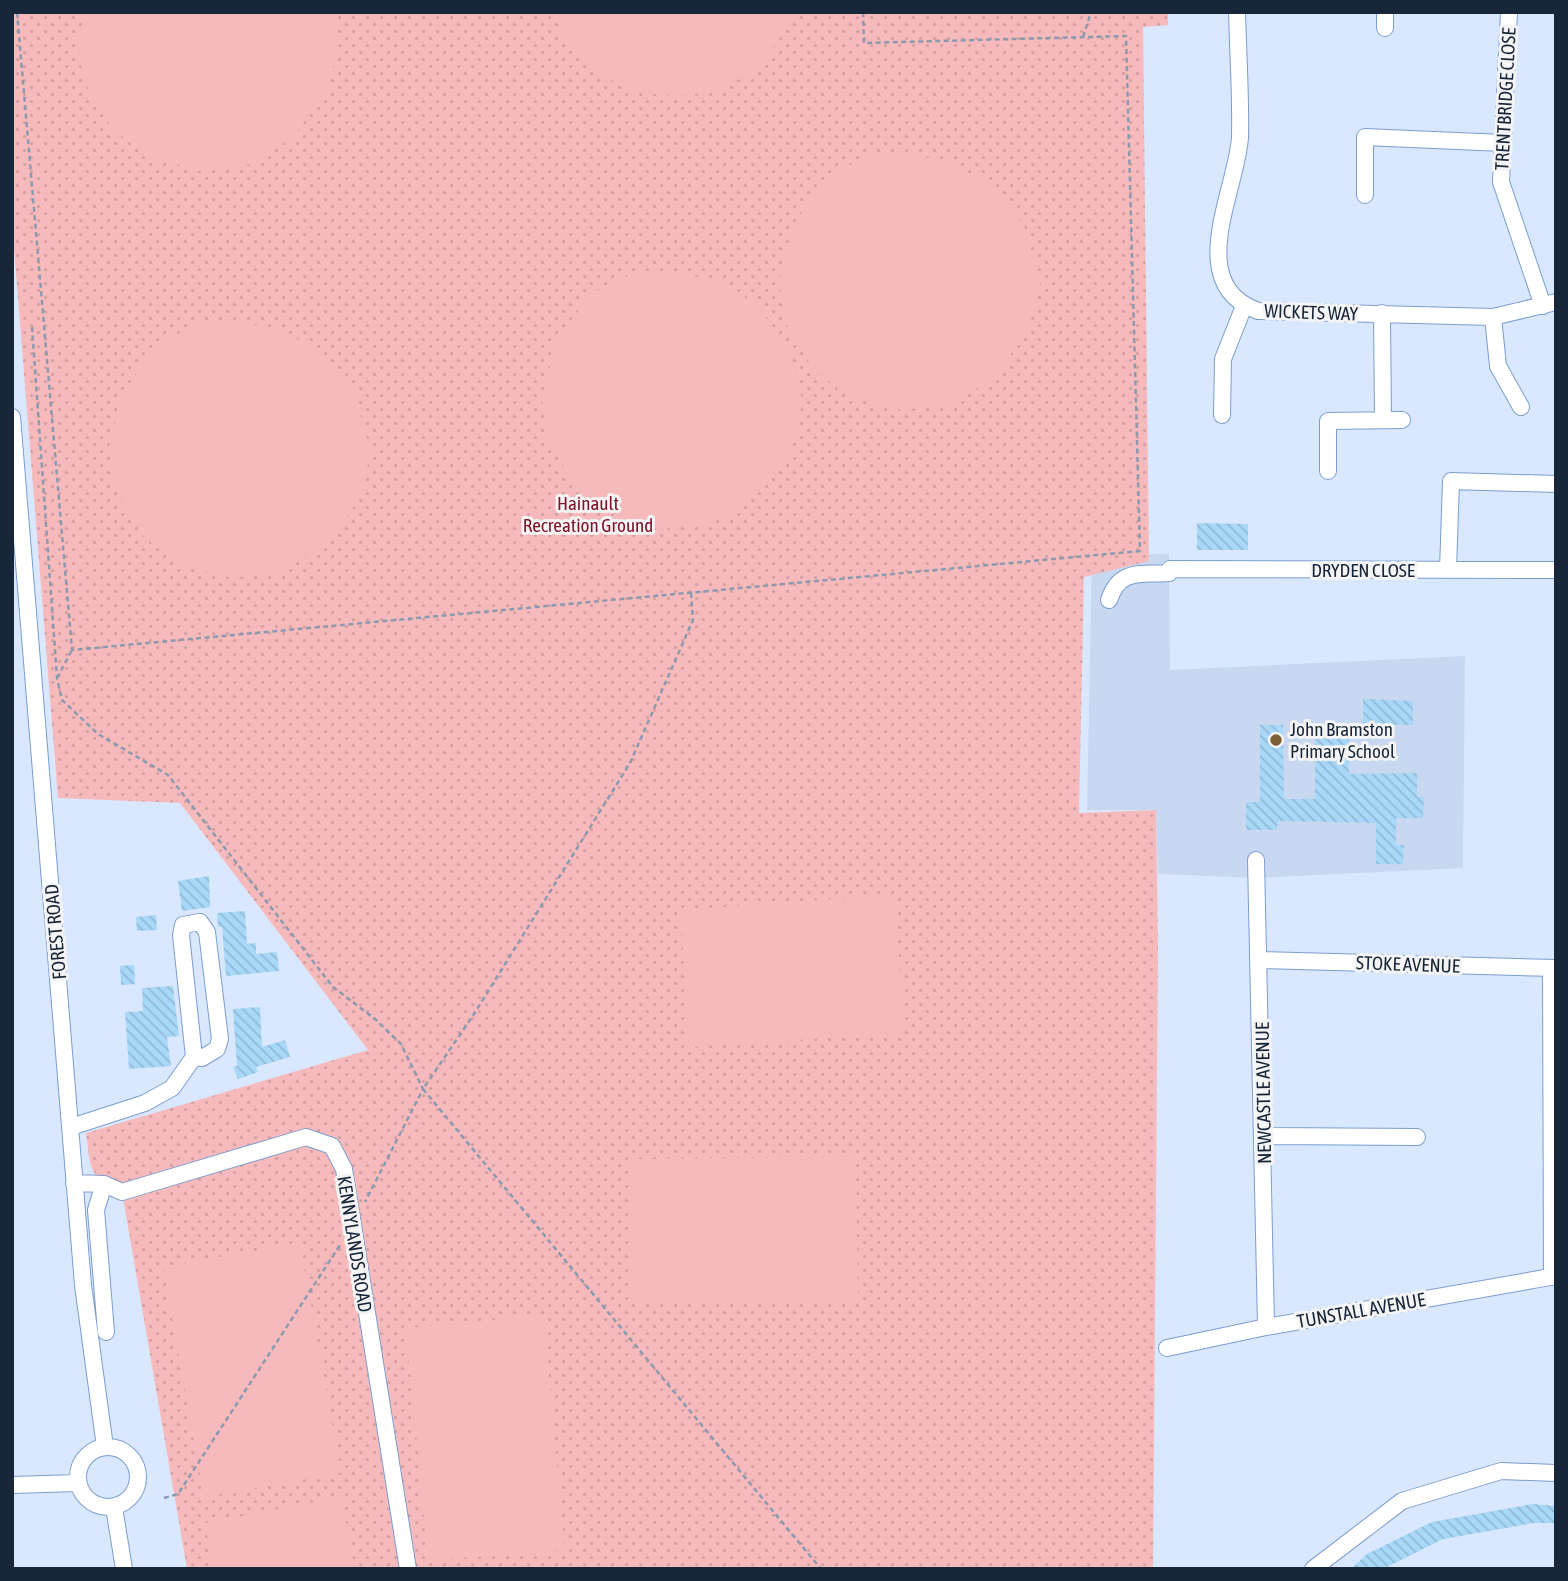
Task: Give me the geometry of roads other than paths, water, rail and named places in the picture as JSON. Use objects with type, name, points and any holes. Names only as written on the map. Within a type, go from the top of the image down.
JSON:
[{"type":"street","name":"WICKETS WAY","points":[[1237,12],[1240,136],[1237,166],[1225,198],[1218,246],[1223,281],[1244,306],[1258,311],[1493,317],[1549,304]]},
{"type":"street","name":"TRENTBRIDGE CLOSE","points":[[1509,12],[1501,182],[1549,304]]},
{"type":"street","points":[[1364,195],[1365,137],[1503,143]]},
{"type":"street","points":[[1222,415],[1223,359],[1244,306]]},
{"type":"street","points":[[1382,313],[1383,420]]},
{"type":"street","points":[[1493,317],[1499,366],[1521,407]]},
{"type":"street","name":"FOREST ROAD","points":[[12,417],[83,1285],[105,1447]]},
{"type":"street","points":[[1328,471],[1328,421],[1402,420]]},
{"type":"street","points":[[1448,570],[1451,481],[1556,484]]},
{"type":"street","name":"DRYDEN CLOSE","points":[[1109,600],[1115,584],[1127,575],[1169,573],[1170,569],[1556,570]]},
{"type":"street","name":"NEWCASTLE AVENUE","points":[[1256,860],[1266,1327]]},
{"type":"street","points":[[71,1127],[145,1103],[172,1088],[194,1057],[181,935],[183,925],[200,922],[207,932],[220,1039],[216,1049],[202,1058],[194,1057]]},
{"type":"street","name":"STOKE AVENUE","points":[[1260,960],[1553,968]]},
{"type":"street","points":[[1553,968],[1554,1276]]},
{"type":"street","points":[[1264,1136],[1417,1137]]},
{"type":"street","name":"KENNYLANDS ROAD","points":[[74,1183],[104,1184],[122,1192],[306,1137],[332,1146],[344,1169],[408,1569]]},
{"type":"street","points":[[104,1184],[96,1210],[106,1332]]},
{"type":"street","name":"TUNSTALL AVENUE","points":[[1167,1348],[1266,1327],[1554,1276]]},
{"type":"street","points":[[105,1447],[126,1452],[138,1471],[135,1492],[128,1500],[114,1507],[94,1504],[85,1497],[78,1483],[81,1461],[90,1452],[105,1447]]},
{"type":"street","points":[[1313,1569],[1402,1501],[1501,1471],[1556,1473]]},
{"type":"street","points":[[12,1485],[78,1483]]},
{"type":"street","points":[[114,1507],[124,1569]]},
{"type":"place","name":"John Bramston Primary School","points":[[1276,740]]},
{"type":"park label","name":"Hainault Recreation Ground","points":[[588,514]]}]
